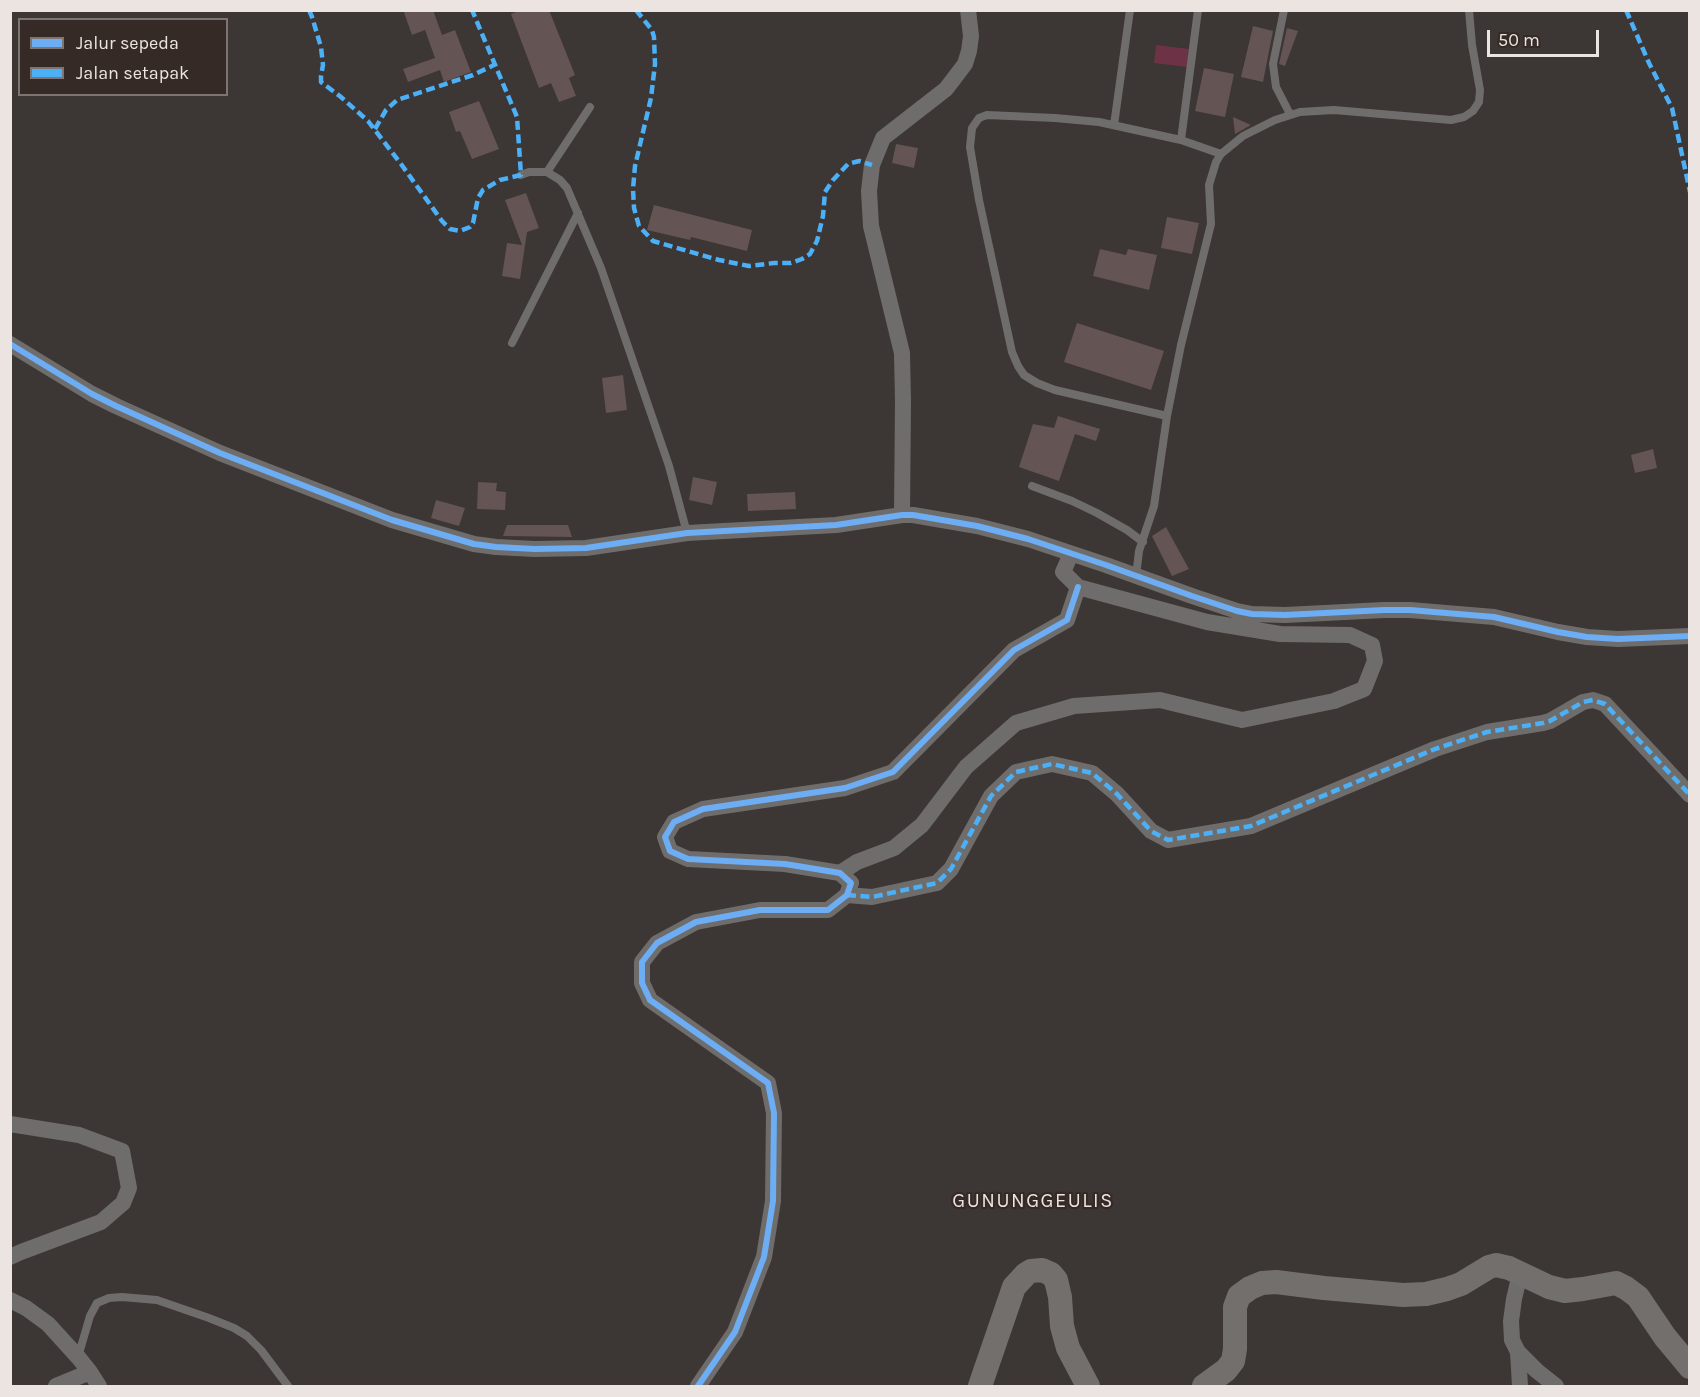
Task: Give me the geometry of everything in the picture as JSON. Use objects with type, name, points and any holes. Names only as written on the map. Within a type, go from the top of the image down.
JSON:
[{"type":"main road","points":[[1204,1386],[1226,1370],[1233,1361],[1235,1307],[1239,1296],[1262,1283],[1276,1282],[1324,1288],[1426,1294],[1461,1284],[1492,1266],[1499,1265],[1549,1287],[1565,1291],[1616,1283],[1626,1288],[1638,1297],[1689,1367]]},
{"type":"main road","points":[[980,1386],[1014,1287],[1026,1274],[1042,1270],[1052,1274],[1056,1280],[1062,1326],[1068,1348],[1088,1386]]},
{"type":"street","points":[[902,515],[902,353],[872,226],[869,191],[872,165],[884,138],[946,89],[965,64],[971,36],[969,10]]},
{"type":"street","points":[[10,344],[92,394],[220,453],[392,520],[474,544],[495,547],[586,548],[687,533],[836,525],[902,515],[977,526],[1028,539],[1226,608],[1252,614],[1285,615],[1410,610],[1494,617],[1595,638],[1689,636]]},
{"type":"street","points":[[840,873],[857,862],[894,848],[913,833],[922,825],[966,767],[1016,723],[1074,706],[1160,700],[1242,720],[1334,701],[1364,689],[1375,661],[1372,645],[1350,635],[1280,634],[1217,624],[1078,587],[1063,572],[1071,554]]},
{"type":"street","points":[[698,1386],[735,1332],[764,1257],[773,1201],[774,1113],[768,1083],[650,1000],[642,982],[642,962],[657,943],[696,922],[760,910],[828,910],[847,895],[851,883],[840,873],[785,864],[688,859],[670,851],[665,837],[674,822],[703,809],[845,788],[892,772],[1014,650],[1067,620],[1078,587]]},
{"type":"street","points":[[847,895],[872,897],[936,883],[951,869],[991,796],[1016,772],[1052,764],[1092,773],[1117,794],[1151,831],[1168,840],[1251,826],[1435,749],[1487,732],[1543,723],[1583,702],[1593,700],[1605,704],[1689,795]]},
{"type":"street","points":[[10,1124],[79,1135],[122,1151],[129,1188],[123,1203],[101,1222],[10,1257]]},
{"type":"street","points":[[1520,1274],[1514,1299],[1512,1340],[1518,1352],[1556,1386]]},
{"type":"street","points":[[10,1300],[48,1324],[95,1379],[56,1386]]},
{"type":"street","points":[[1518,1352],[1520,1386]]},
{"type":"lane","points":[[1114,125],[1130,10]]},
{"type":"lane","points":[[1181,140],[1198,10]]},
{"type":"lane","points":[[1284,10],[1274,64],[1276,87],[1290,114]]},
{"type":"lane","points":[[1136,576],[1139,551],[1154,506],[1167,416],[1181,345],[1211,224],[1209,185],[1216,162],[1221,154],[1243,136],[1290,114],[1334,110],[1427,119],[1451,120],[1464,117],[1473,111],[1479,102],[1480,90],[1469,10]]},
{"type":"lane","points":[[547,172],[590,107]]},
{"type":"lane","points":[[1167,416],[1055,390],[1024,375],[1012,352],[979,200],[970,147],[972,128],[980,118],[987,115],[1055,118],[1114,125],[1181,140],[1221,154]]},
{"type":"lane","points":[[521,175],[529,172],[547,172],[560,180],[567,188],[601,268],[661,444],[687,533]]},
{"type":"lane","points":[[512,343],[578,213]]},
{"type":"lane","points":[[1032,486],[1096,513],[1127,530],[1143,542]]},
{"type":"lane","points":[[78,1357],[90,1316],[97,1303],[109,1298],[122,1297],[157,1300],[210,1318],[247,1336],[261,1350],[288,1386]]},
{"type":"shaded area","points":[[1156,45],[1189,49],[1187,67],[1154,63]]},
{"type":"building","points":[[403,10],[433,10],[442,35],[455,30],[471,72],[444,82],[440,70],[408,82],[403,69],[435,58],[425,30],[412,35]]},
{"type":"building","points":[[520,10],[549,10],[575,75],[569,78],[576,96],[559,102],[551,83],[539,88],[511,14]]},
{"type":"building","points":[[1253,26],[1273,31],[1263,82],[1241,77]]},
{"type":"building","points":[[1287,28],[1298,31],[1285,66],[1279,64]]},
{"type":"building","points":[[1204,68],[1234,74],[1225,117],[1195,111]]},
{"type":"building","points":[[479,101],[499,149],[472,159],[460,131],[456,132],[449,112]]},
{"type":"building","points":[[1233,117],[1251,125],[1235,134]]},
{"type":"building","points":[[896,144],[918,148],[914,168],[892,163]]},
{"type":"building","points":[[526,193],[539,228],[527,232],[520,279],[502,276],[507,243],[522,245],[505,200]]},
{"type":"building","points":[[654,205],[752,230],[747,251],[691,237],[690,240],[647,230]]},
{"type":"building","points":[[1167,217],[1199,223],[1192,254],[1161,248]]},
{"type":"building","points":[[1100,249],[1126,255],[1128,249],[1157,255],[1149,290],[1093,276]]},
{"type":"building","points":[[1077,323],[1164,351],[1151,390],[1064,362]]},
{"type":"building","points":[[623,375],[627,410],[606,413],[602,378]]},
{"type":"building","points":[[1058,416],[1100,429],[1096,441],[1075,434],[1059,481],[1019,467],[1033,424],[1054,428]]},
{"type":"building","points":[[1653,449],[1657,468],[1635,473],[1631,455]]},
{"type":"building","points":[[693,477],[717,482],[712,505],[689,500]]},
{"type":"building","points":[[478,482],[497,483],[496,491],[506,492],[505,510],[477,509]]},
{"type":"building","points":[[795,492],[796,509],[748,511],[747,494]]},
{"type":"building","points":[[436,500],[465,508],[459,526],[431,518]]},
{"type":"building","points":[[507,525],[568,525],[572,537],[503,536]]},
{"type":"building","points":[[1166,527],[1189,569],[1172,576],[1152,536]]},
{"type":"marked path","points":[[309,10],[321,47],[323,65],[321,82],[368,121],[442,221],[450,229],[460,231],[470,227],[473,223],[478,198],[483,190],[500,180],[521,175],[517,117],[472,10]]},
{"type":"marked path","points":[[636,10],[652,30],[655,64],[651,98],[635,166],[634,208],[639,226],[653,241],[749,266],[791,263],[810,254],[817,241],[823,216],[825,192],[833,180],[848,164],[859,161],[872,165]]},
{"type":"marked path","points":[[1626,10],[1672,108],[1690,192]]},
{"type":"marked path","points":[[375,129],[386,110],[397,100],[473,75],[496,64]]},
{"type":"marked path","points":[[847,895],[872,897],[937,883],[951,869],[991,796],[1016,772],[1052,764],[1092,773],[1117,794],[1151,831],[1168,840],[1251,826],[1435,749],[1487,732],[1550,721],[1583,702],[1593,700],[1605,704],[1690,795]]},
{"type":"cycle path","points":[[10,344],[92,394],[220,453],[392,520],[474,544],[535,549],[586,548],[687,533],[836,525],[913,515],[977,526],[1028,539],[1192,596],[1252,614],[1285,615],[1410,610],[1494,617],[1587,637],[1618,639],[1690,636]]},
{"type":"cycle path","points":[[698,1386],[735,1332],[764,1257],[773,1201],[774,1113],[768,1083],[650,1000],[642,983],[642,962],[657,943],[696,922],[760,910],[828,910],[847,895],[851,883],[840,873],[785,864],[688,859],[670,851],[665,837],[674,822],[703,809],[845,788],[893,772],[1014,650],[1067,620],[1078,587]]},
{"type":"district","name":"GUNUNGGEULIS","points":[[1033,1201]]}]
